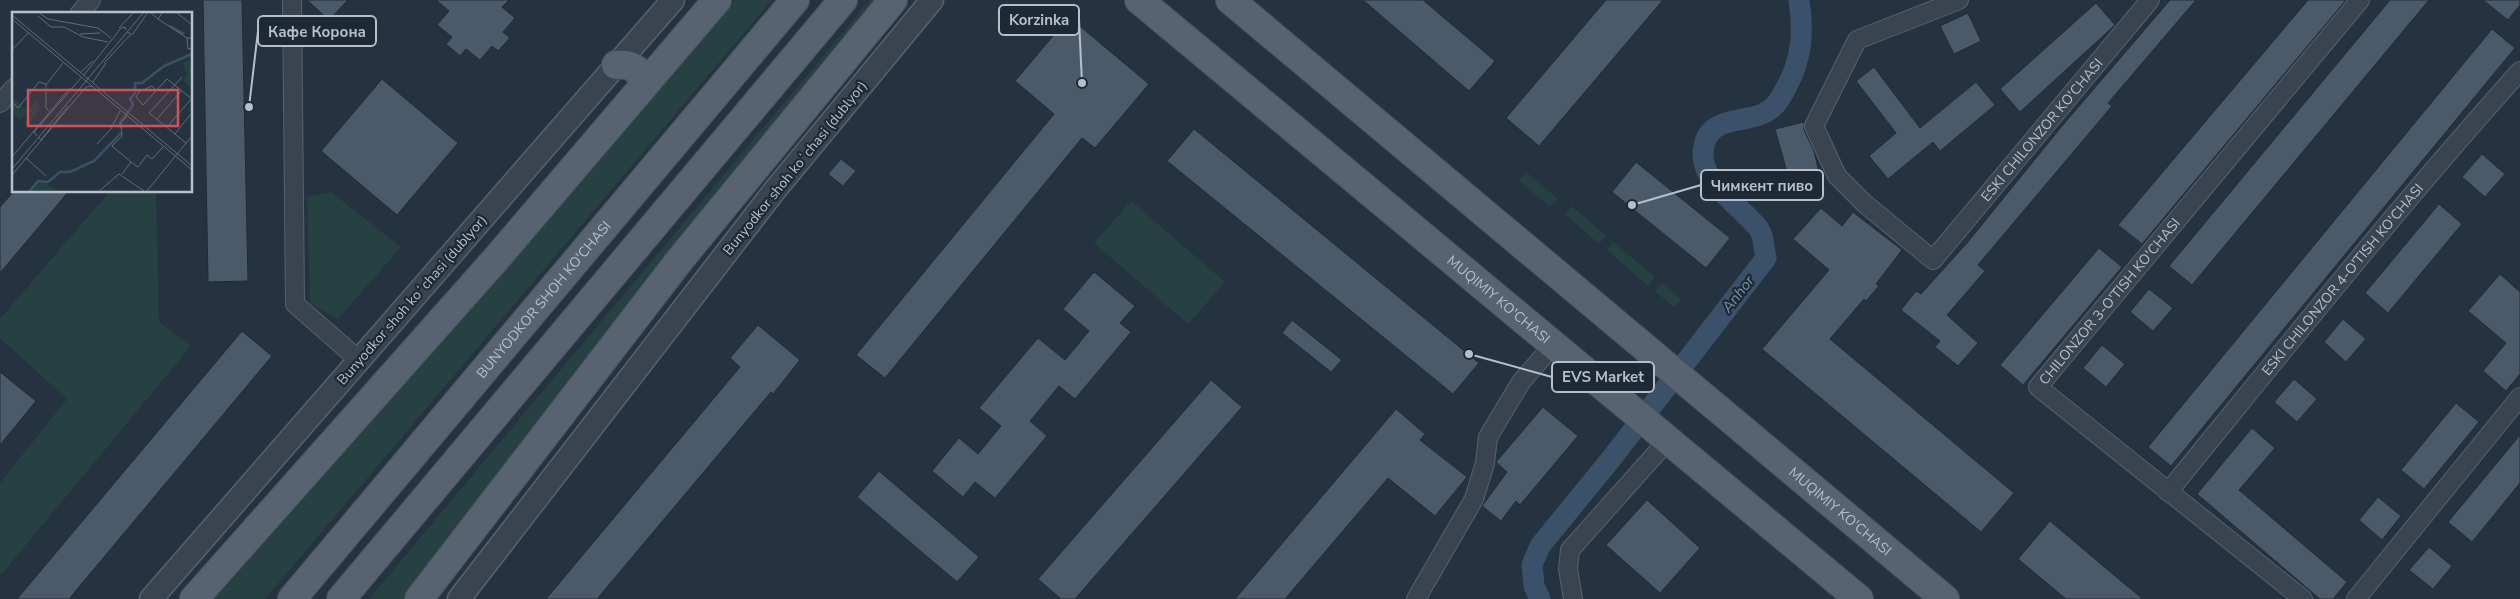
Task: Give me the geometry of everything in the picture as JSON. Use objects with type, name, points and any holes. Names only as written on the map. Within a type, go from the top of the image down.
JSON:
[{"type":"main road","points":[[194,599],[496,259],[717,0]]},
{"type":"main road","name":"BUNYODKOR SHOH KO'CHASI","points":[[292,599],[795,0]]},
{"type":"main road","points":[[341,599],[843,0]]},
{"type":"main road","points":[[419,599],[679,261],[893,0]]},
{"type":"main road","name":"MUQIMIY KO'CHASI","points":[[1139,0],[1859,599]]},
{"type":"main road","name":"MUQIMIY KO'CHASI","points":[[1230,0],[1945,599]]},
{"type":"main road","points":[[616,65],[627,64],[637,69],[642,78],[642,88]]},
{"type":"street","points":[[81,12],[91,0]]},
{"type":"street","points":[[292,0],[295,304],[359,360]]},
{"type":"street","name":"Bunyodkor shoh koʻchasi (dublyor)","points":[[151,599],[673,0]]},
{"type":"street","name":"Bunyodkor shoh koʻchasi (dublyor)","points":[[459,599],[775,190],[932,0]]},
{"type":"street","name":"ESKI CHILONZOR KO'CHASI","points":[[1959,0],[1857,40],[1814,126],[1837,176],[1864,203],[1933,260],[2147,1]]},
{"type":"street","name":"CHILONZOR 3-O'TISH KO'CHASI","points":[[2303,599],[2038,387],[2360,0]]},
{"type":"street","name":"ESKI CHILONZOR 4-O'TISH KO'CHASI","points":[[2168,492],[2470,126],[2520,71]]},
{"type":"street","points":[[0,103],[12,90]]},
{"type":"street","points":[[1416,599],[1474,499],[1485,463],[1488,436],[1520,382],[1554,344]]},
{"type":"street","points":[[2356,599],[2520,398]]},
{"type":"street","points":[[1573,599],[1568,569],[1570,550],[1664,435]]},
{"type":"green space","points":[[735,0],[772,0],[265,599],[212,599]]},
{"type":"green space","points":[[870,0],[877,0],[686,231],[403,599],[369,599]]},
{"type":"green space","points":[[1526,172],[1558,199],[1550,207],[1519,181]]},
{"type":"green space","points":[[109,192],[156,192],[159,322],[191,346],[0,576],[0,483],[67,399],[0,338],[0,319]]},
{"type":"green space","points":[[331,192],[401,247],[338,319],[310,303],[307,197]]},
{"type":"green space","points":[[1131,201],[1225,282],[1188,324],[1094,243]]},
{"type":"green space","points":[[1572,206],[1606,236],[1599,244],[1565,214]]},
{"type":"green space","points":[[1613,242],[1655,277],[1648,286],[1607,250]]},
{"type":"green space","points":[[1662,283],[1681,299],[1674,307],[1655,291]]},
{"type":"building","points":[[203,0],[242,0],[248,281],[208,282]]},
{"type":"building","points":[[307,0],[348,0],[329,20]]},
{"type":"building","points":[[436,0],[509,0],[502,7],[515,18],[503,32],[510,38],[498,51],[492,46],[480,60],[466,49],[460,56],[446,44],[452,37],[437,25],[449,11]]},
{"type":"building","points":[[1363,0],[1423,0],[1495,61],[1469,91]]},
{"type":"building","points":[[1606,0],[1663,0],[1539,146],[1506,118]]},
{"type":"building","points":[[2170,0],[2196,0],[2108,103],[2112,106],[1978,265],[1985,271],[1947,315],[1978,343],[1958,366],[1935,347],[1940,341],[1901,310],[1916,291],[1921,294],[1967,243],[2062,126]]},
{"type":"building","points":[[2308,0],[2346,0],[2142,244],[2118,225]]},
{"type":"building","points":[[2390,0],[2429,0],[2192,285],[2169,266]]},
{"type":"building","points":[[2483,0],[2520,0],[2520,5],[2508,20]]},
{"type":"building","points":[[2096,3],[2115,25],[2020,112],[2000,89]]},
{"type":"building","points":[[1968,13],[1981,41],[1954,54],[1940,26]]},
{"type":"building","points":[[1069,17],[1149,84],[1095,148],[1082,138],[885,378],[856,355],[1054,114],[1015,81]]},
{"type":"building","points":[[2492,29],[2515,48],[2171,466],[2148,447]]},
{"type":"building","points":[[1874,67],[1920,128],[1976,82],[1995,105],[1940,151],[1933,142],[1888,179],[1869,156],[1896,133],[1856,81]]},
{"type":"building","points":[[382,79],[458,143],[397,215],[321,151]]},
{"type":"building","points":[[1804,122],[1804,130],[1814,151],[1822,186],[1793,194],[1775,129]]},
{"type":"building","points":[[1194,129],[1479,363],[1453,394],[1167,161]]},
{"type":"building","points":[[2482,154],[2505,174],[2485,197],[2462,177]]},
{"type":"building","points":[[841,159],[856,171],[843,186],[828,174]]},
{"type":"building","points":[[1636,162],[1730,238],[1706,268],[1612,192]]},
{"type":"building","points":[[13,192],[68,192],[0,273],[0,207]]},
{"type":"building","points":[[2439,204],[2462,224],[2388,313],[2365,293]]},
{"type":"building","points":[[1821,208],[1842,226],[1853,212],[1902,250],[1876,284],[1879,286],[1866,301],[1864,299],[1830,339],[2014,493],[1981,532],[1762,349],[1829,270],[1793,239]]},
{"type":"building","points":[[2099,248],[2122,267],[2023,385],[2000,365]]},
{"type":"building","points":[[1094,272],[1135,306],[1120,323],[1131,332],[1075,399],[1059,386],[1030,421],[1047,436],[995,498],[975,482],[963,497],[932,471],[959,438],[978,454],[1001,426],[979,408],[1038,338],[1065,360],[1089,331],[1063,309]]},
{"type":"building","points":[[2500,274],[2520,292],[2520,374],[2506,391],[2483,371],[2506,343],[2468,311]]},
{"type":"building","points":[[2149,289],[2173,308],[2153,331],[2130,312]]},
{"type":"building","points":[[2343,319],[2366,339],[2346,362],[2324,342]]},
{"type":"building","points":[[1292,320],[1342,360],[1331,372],[1282,333]]},
{"type":"building","points":[[758,325],[800,360],[597,599],[546,599],[740,367],[730,358]]},
{"type":"building","points":[[242,331],[272,356],[69,599],[17,599]]},
{"type":"building","points":[[2102,345],[2125,364],[2106,387],[2083,368]]},
{"type":"building","points":[[0,372],[36,401],[0,445]]},
{"type":"building","points":[[2294,379],[2317,399],[2297,422],[2274,402]]},
{"type":"building","points":[[1211,380],[1242,407],[1075,599],[1061,599],[1038,579]]},
{"type":"building","points":[[2456,403],[2479,422],[2424,489],[2401,470]]},
{"type":"building","points":[[1543,407],[1578,436],[1520,505],[1516,501],[1501,521],[1482,506],[1507,472],[1496,462]]},
{"type":"building","points":[[1396,409],[1425,434],[1420,440],[1467,477],[1435,516],[1388,478],[1285,599],[1235,599]]},
{"type":"building","points":[[2252,428],[2275,448],[2239,490],[2347,582],[2333,599],[2320,599],[2197,494]]},
{"type":"building","points":[[2520,435],[2520,483],[2472,542],[2448,522]]},
{"type":"building","points":[[879,471],[979,557],[957,582],[857,497]]},
{"type":"building","points":[[2378,497],[2401,516],[2382,540],[2359,520]]},
{"type":"building","points":[[1647,500],[1700,548],[1660,593],[1606,545]]},
{"type":"building","points":[[2050,521],[2143,599],[2066,599],[2018,559]]},
{"type":"building","points":[[2429,547],[2452,566],[2433,589],[2409,570]]},
{"type":"waterway","name":"Anhor","points":[[1540,599],[1534,586],[1532,565],[1540,546],[1611,459],[1766,258],[1761,232],[1716,185],[1704,165],[1703,154],[1706,140],[1712,131],[1720,125],[1764,113],[1777,103],[1791,77],[1798,56],[1801,34],[1799,0]]},
{"type":"place","name":"Korzinka","points":[[1082,83]]},
{"type":"place","name":"Кафе Корона","points":[[249,107]]},
{"type":"place","name":"Чимкент пиво","points":[[1632,205]]},
{"type":"place","name":"EVS Market","points":[[1469,354]]}]
